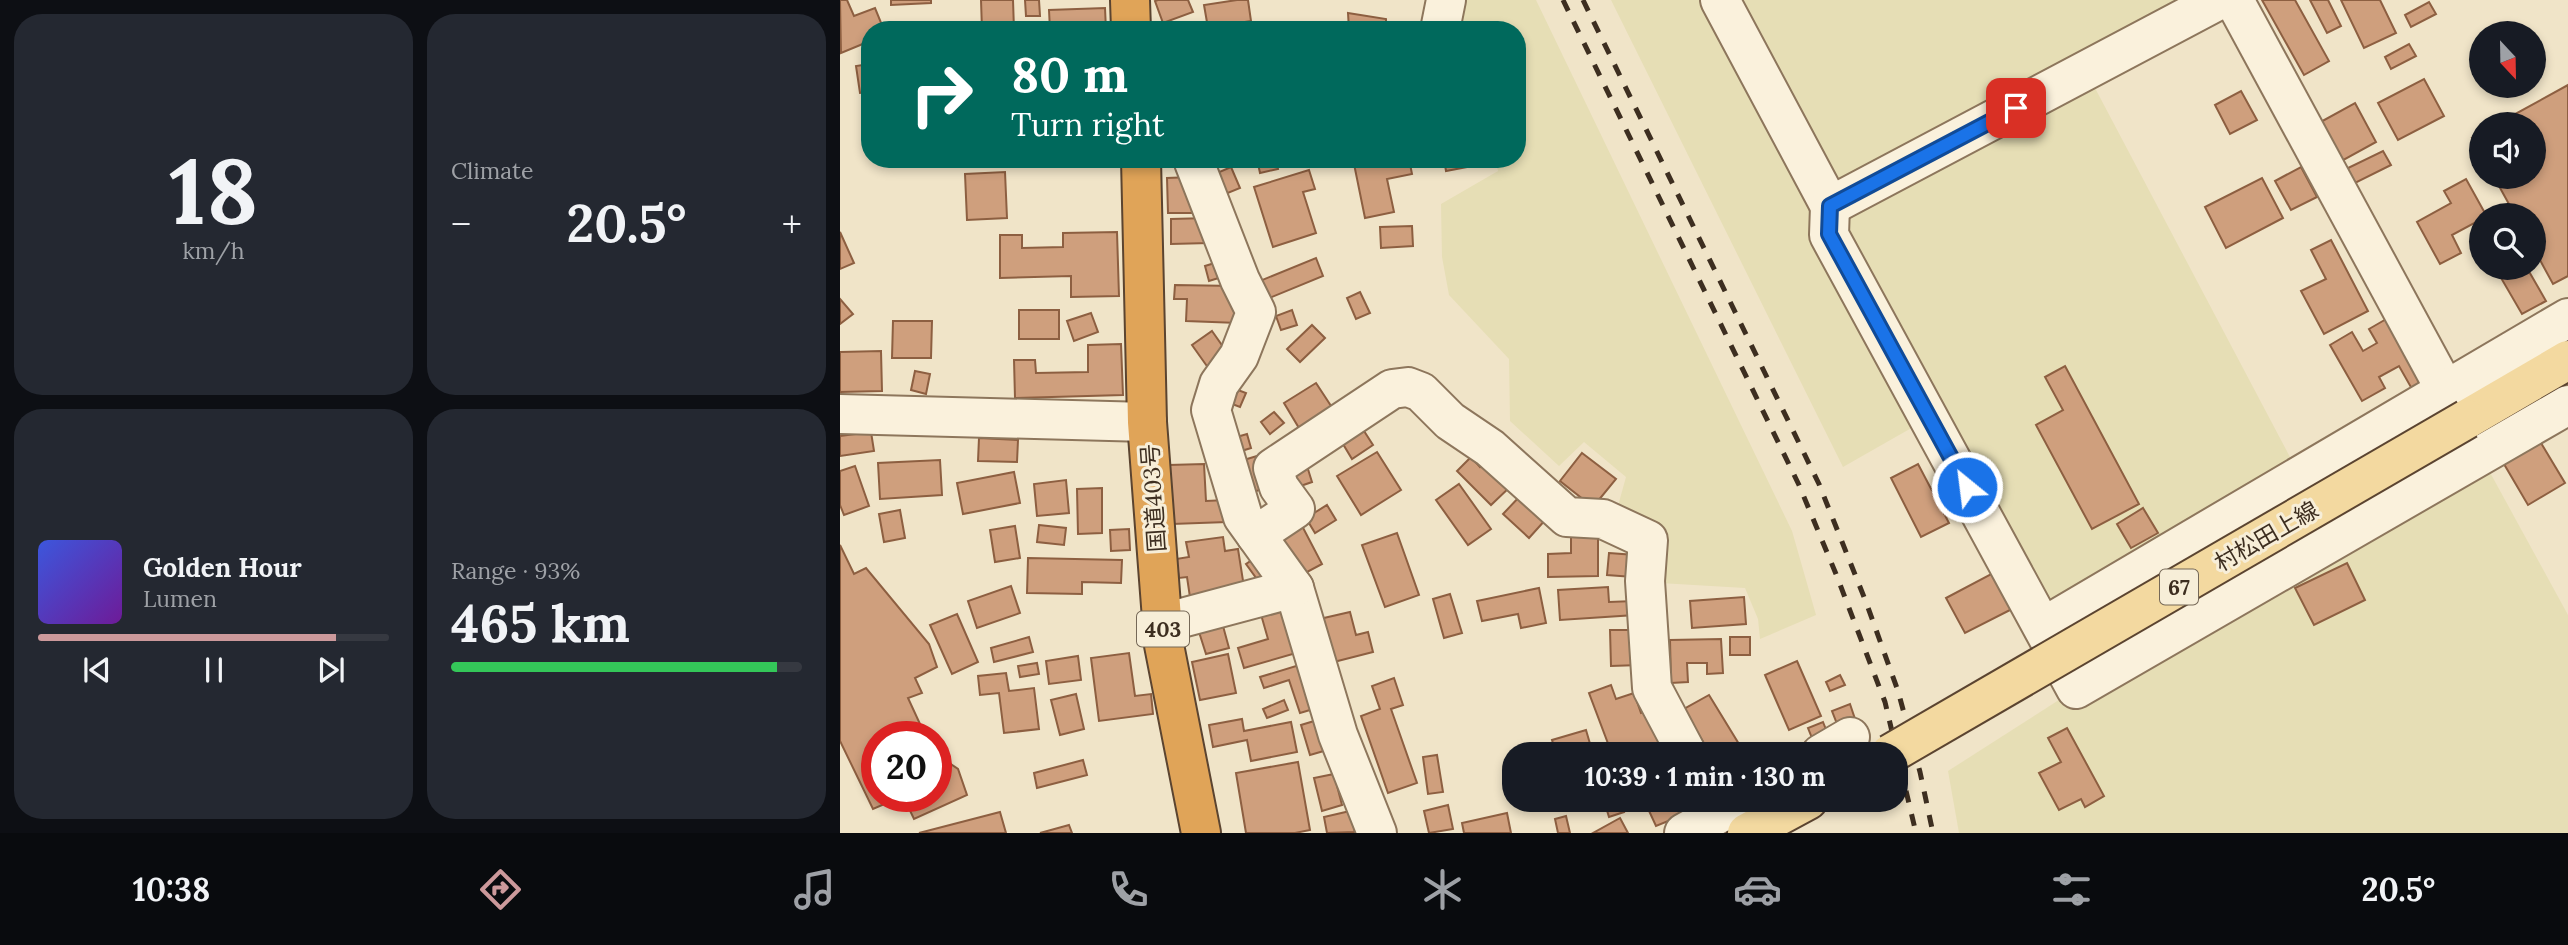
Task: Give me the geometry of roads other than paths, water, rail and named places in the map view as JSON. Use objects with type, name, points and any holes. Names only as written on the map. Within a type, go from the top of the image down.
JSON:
[{"type":"highway","points":[[1130,0],[1131,21]]},
{"type":"highway","name":"国道403号","points":[[1141,168],[1147,422],[1164,645],[1201,833]]},
{"type":"main road","name":"村松田上線","points":[[1908,743],[2457,405],[2568,360]]},
{"type":"street","points":[[1442,21],[1446,0]]},
{"type":"street","points":[[1720,0],[1830,206],[1829,234],[2076,689],[2568,405]]},
{"type":"street","points":[[1830,206],[2219,0]]},
{"type":"street","points":[[2234,0],[2457,405]]},
{"type":"street","points":[[1202,168],[1240,280],[1256,312],[1239,356],[1219,384],[1211,410],[1243,517],[1294,588],[1338,735],[1377,833]]},
{"type":"street","points":[[2043,627],[2457,405],[2568,318]]},
{"type":"street","points":[[1256,535],[1295,509],[1279,487],[1273,468],[1392,389],[1408,387],[1421,392],[1450,421],[1490,448],[1567,517],[1603,519],[1648,540],[1645,581],[1652,688],[1681,742]]},
{"type":"street","points":[[840,414],[1147,422]]},
{"type":"street","points":[[1163,624],[1294,588]]},
{"type":"street","points":[[1684,833],[1730,812]]},
{"type":"railway","points":[[1563,0],[1799,485],[1885,702],[1916,833]]},
{"type":"railway","points":[[1583,0],[1819,484],[1898,691],[1933,833]]}]
